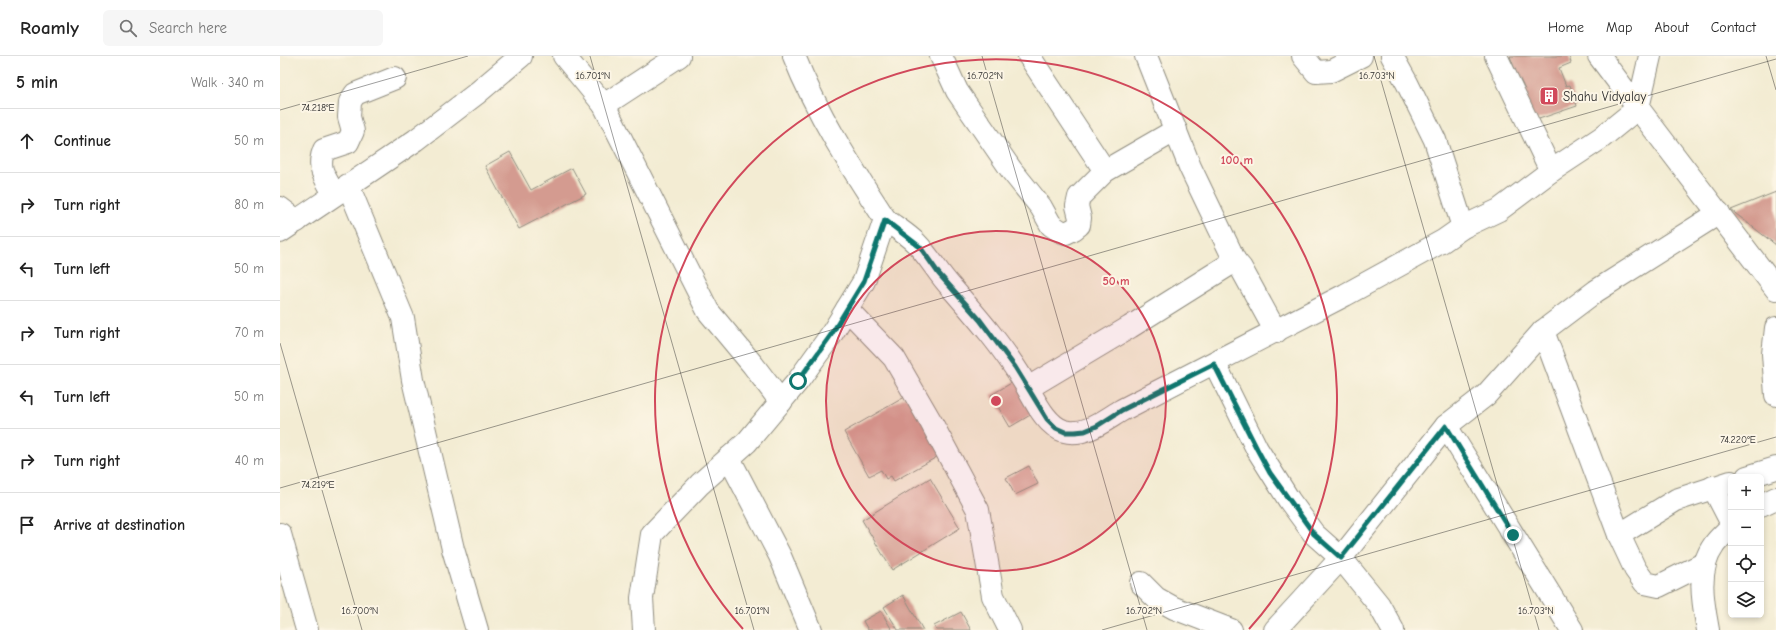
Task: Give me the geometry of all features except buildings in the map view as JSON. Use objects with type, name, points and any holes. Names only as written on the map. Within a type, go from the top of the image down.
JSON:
[{"type":"main road","points":[[286,220],[341,190],[416,140],[476,94],[522,56]]},
{"type":"main road","points":[[564,56],[604,105],[708,311],[753,365],[781,402]]},
{"type":"main road","points":[[604,105],[679,56]]},
{"type":"main road","points":[[794,56],[811,96],[842,152],[885,220],[920,247],[939,274],[984,326],[1015,367],[1047,419],[1056,428],[1065,432],[1085,431],[1097,426],[1122,410],[1276,332],[1443,241],[1463,227],[1498,210],[1551,171],[1601,138],[1638,108],[1650,56]]},
{"type":"main road","points":[[941,56],[957,91],[1012,171],[1041,208],[1051,225],[1066,233],[1079,225],[1080,218],[1077,206],[1079,198],[1105,171],[1176,130]]},
{"type":"main road","points":[[1029,56],[1105,171]]},
{"type":"main road","points":[[1146,56],[1190,167],[1235,261],[1241,268],[1276,332]]},
{"type":"main road","points":[[1303,56],[1316,72],[1331,71],[1362,56]]},
{"type":"main road","points":[[1392,56],[1407,83],[1434,140],[1463,227]]},
{"type":"main road","points":[[1496,56],[1551,171]]},
{"type":"main road","points":[[1599,56],[1776,289]]},
{"type":"main road","points":[[395,78],[354,94],[350,102],[348,117],[352,131],[348,142],[324,150],[320,160],[321,167],[341,190],[403,318],[413,380],[453,549],[476,630]]},
{"type":"main road","points":[[1275,630],[1341,558],[1446,426],[1486,395],[1543,331],[1596,291],[1719,213]]},
{"type":"main road","points":[[644,630],[642,598],[652,534],[700,484],[747,442],[781,402],[831,335],[864,281],[885,220]]},
{"type":"main road","points":[[1028,388],[1130,327],[1235,261]]},
{"type":"main road","points":[[847,309],[894,358],[931,422],[978,510],[993,596],[1010,630]]},
{"type":"main road","points":[[1776,328],[1772,354],[1776,395]]},
{"type":"main road","points":[[1543,331],[1619,535],[1635,568],[1645,583],[1659,586],[1705,563]]},
{"type":"main road","points":[[1214,364],[1270,473],[1314,534],[1341,558],[1379,605],[1393,630]]},
{"type":"main road","points":[[1446,426],[1572,630]]},
{"type":"main road","points":[[729,458],[780,556],[812,630]]},
{"type":"main road","points":[[1756,474],[1776,468]]},
{"type":"main road","points":[[1619,535],[1676,500],[1722,484],[1728,510]]},
{"type":"main road","points":[[1764,504],[1776,498]]},
{"type":"main road","points":[[1708,630],[1702,596],[1705,563],[1714,545],[1728,530]]},
{"type":"main road","points":[[280,534],[307,630]]},
{"type":"main road","points":[[1141,583],[1156,598],[1174,608],[1231,630]]},
{"type":"place","name":"Shahu Vidyalay","points":[[1549,96]]},
{"type":"route","points":[[798,381],[831,335],[864,281],[885,220],[920,247],[939,274],[980,320],[1015,367],[1047,419],[1056,428],[1065,432],[1085,431],[1097,426],[1122,410],[1214,364],[1270,473],[1314,534],[1341,558],[1390,494],[1446,426],[1513,535]]}]
